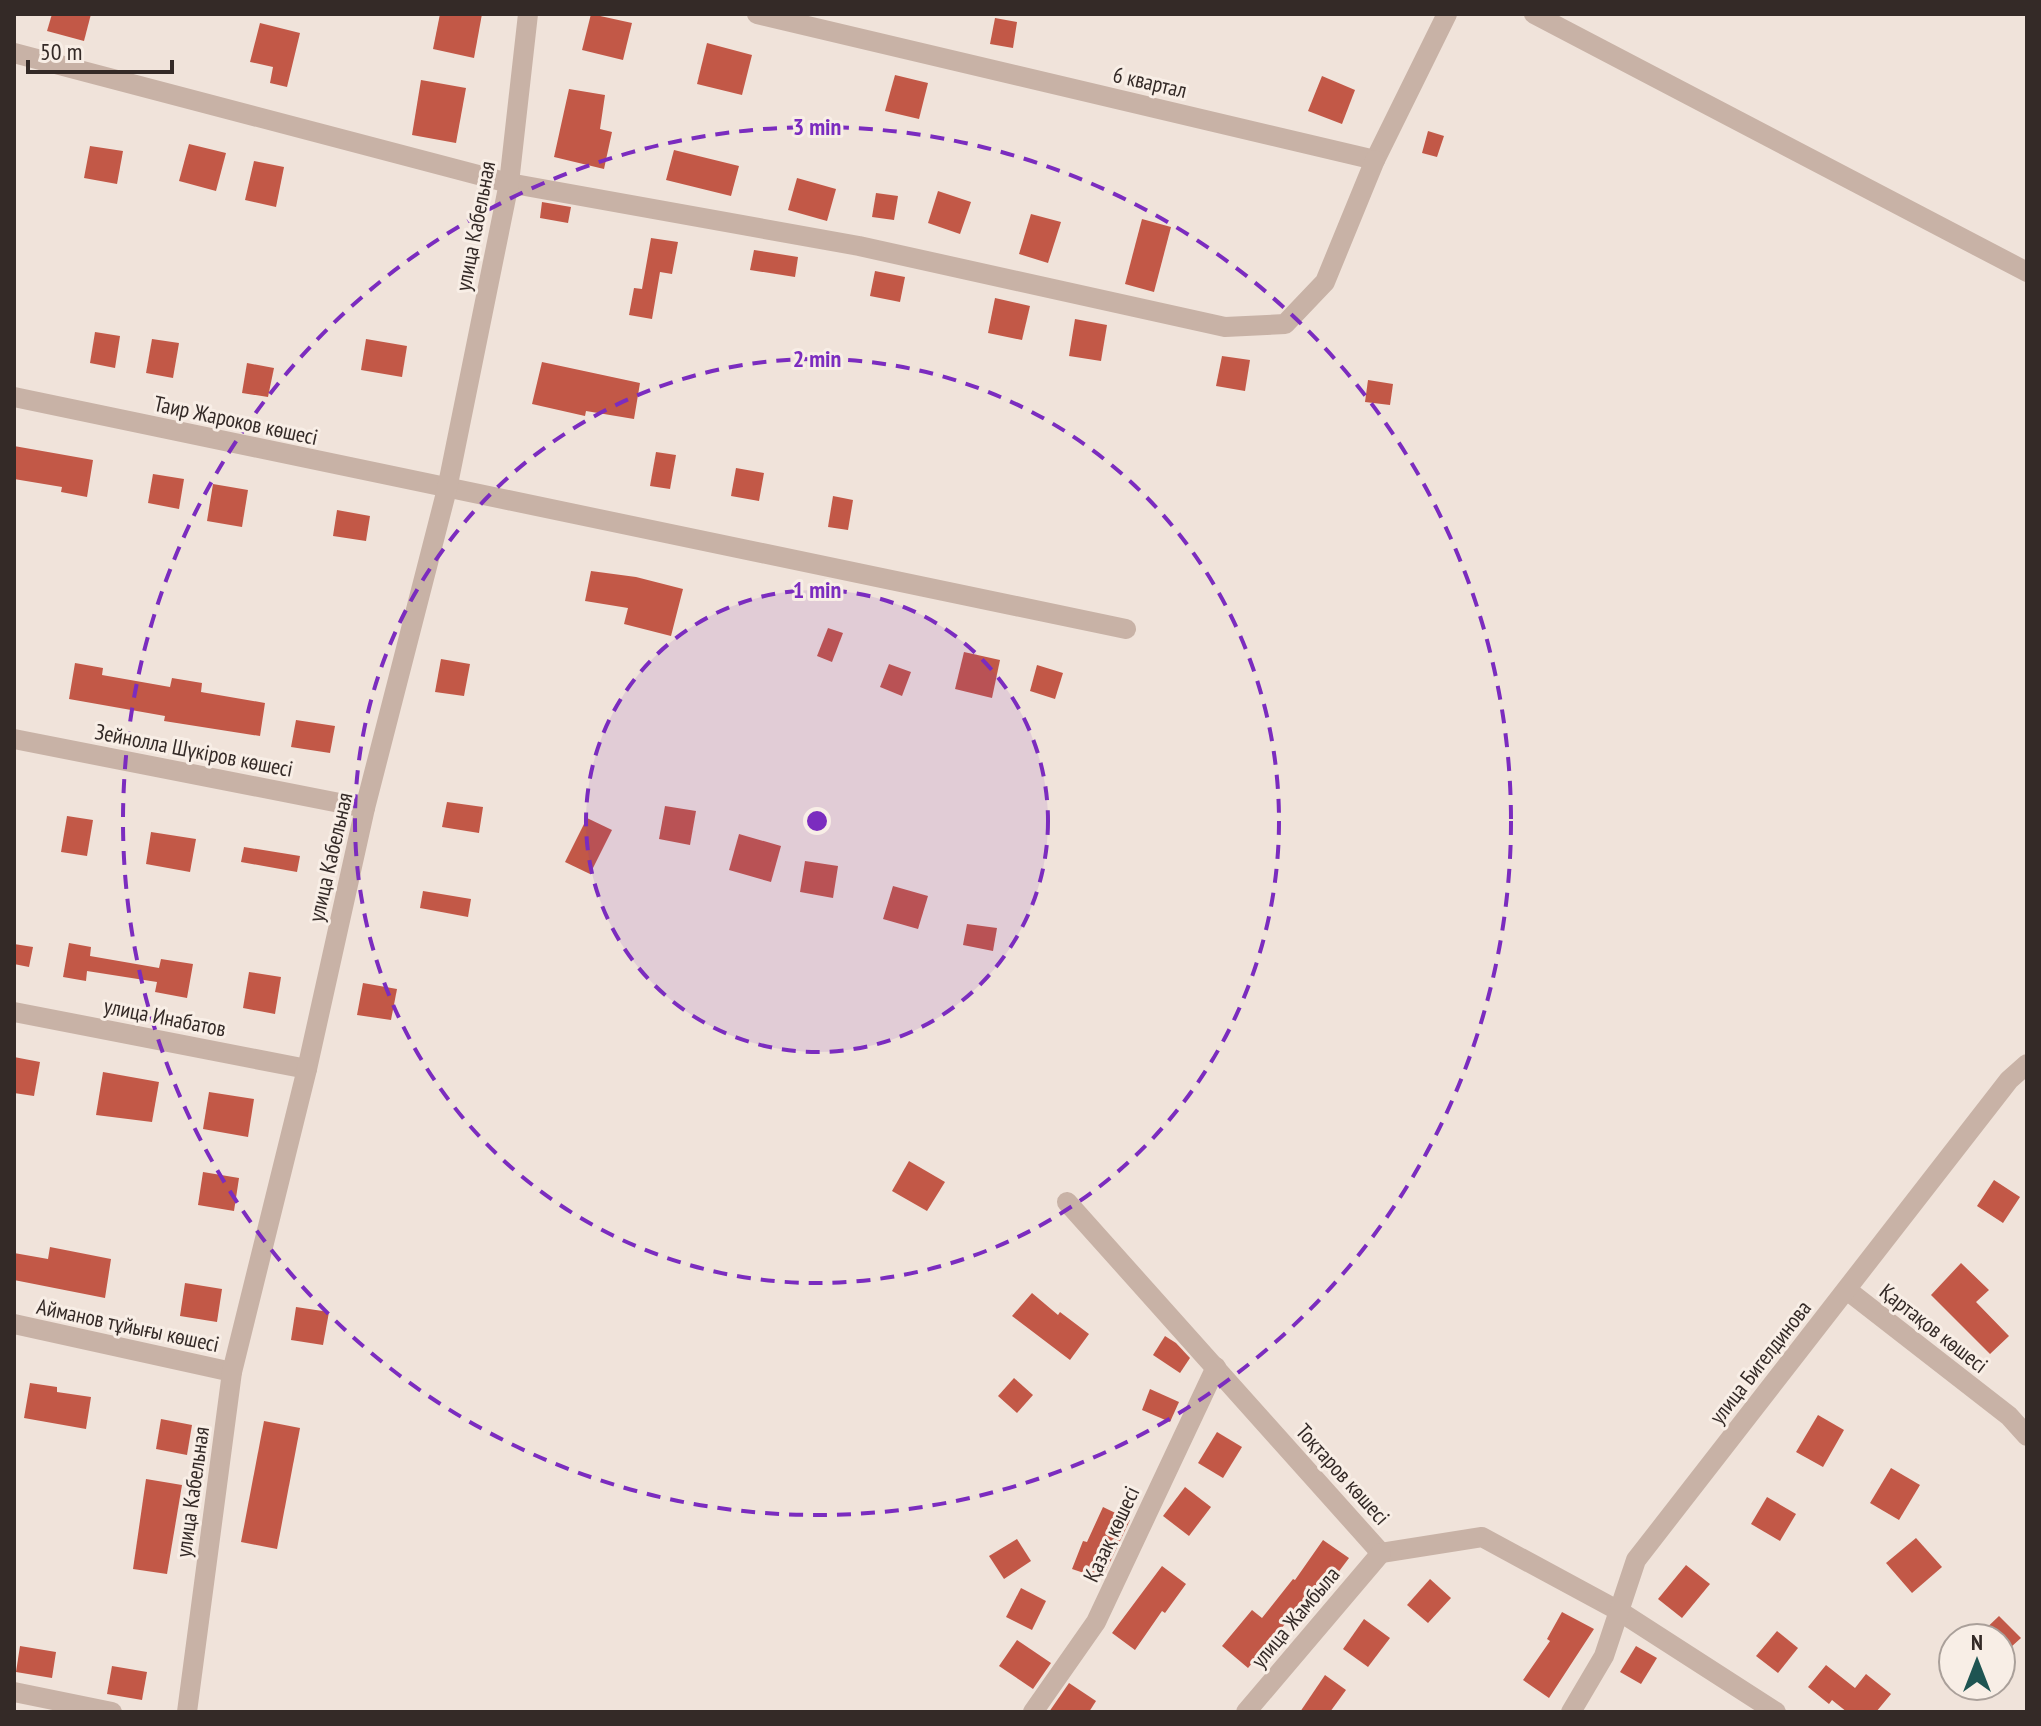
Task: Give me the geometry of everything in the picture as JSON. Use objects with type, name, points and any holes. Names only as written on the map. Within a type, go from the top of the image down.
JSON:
[{"type":"street","name":"улица Кабельная","points":[[187,1712],[232,1372],[307,1069],[365,808],[447,489],[509,183],[528,14]]},
{"type":"street","name":"6 квартал","points":[[757,14],[1375,160]]},
{"type":"street","points":[[14,53],[509,183],[859,246],[1225,327],[1285,324],[1325,282],[1375,160],[1447,14]]},
{"type":"street","points":[[1534,14],[2027,272]]},
{"type":"street","name":"Таир Жароков көшесі","points":[[14,397],[1126,629]]},
{"type":"street","name":"Зейнолла Шүкіров көшесі","points":[[14,739],[365,808]]},
{"type":"street","name":"улица Инабатов","points":[[14,1012],[307,1069]]},
{"type":"street","name":"улица Бигелдинова","points":[[1571,1712],[1604,1656],[1636,1560],[2009,1080],[2027,1064]]},
{"type":"street","name":"Тоқтаров көшесі","points":[[1067,1202],[1381,1553],[1482,1537],[1619,1611],[1776,1712]]},
{"type":"street","name":"Қартақов көшесі","points":[[1847,1290],[2009,1416],[2027,1436]]},
{"type":"street","name":"Айманов тұйығы көшесі","points":[[14,1324],[232,1372]]},
{"type":"street","name":"Қазақ көшесі","points":[[1033,1712],[1096,1622],[1216,1367]]},
{"type":"street","name":"улица Жамбыла","points":[[1246,1712],[1381,1553]]},
{"type":"street","points":[[14,1692],[112,1712]]},
{"type":"building","points":[[52,14],[91,14],[84,41],[47,31]]},
{"type":"building","points":[[440,14],[482,14],[474,58],[433,49]]},
{"type":"building","points":[[591,14],[632,23],[623,60],[582,50]]},
{"type":"building","points":[[995,18],[1017,22],[1013,48],[990,44]]},
{"type":"building","points":[[260,23],[300,33],[287,87],[270,83],[273,67],[250,62]]},
{"type":"building","points":[[707,43],[752,55],[742,95],[697,84]]},
{"type":"building","points":[[895,75],[928,83],[919,119],[885,111]]},
{"type":"building","points":[[1322,76],[1355,90],[1342,124],[1308,111]]},
{"type":"building","points":[[421,80],[466,88],[456,143],[412,135]]},
{"type":"building","points":[[569,89],[605,95],[600,129],[612,132],[604,169],[554,157]]},
{"type":"building","points":[[1428,131],[1444,136],[1437,157],[1422,153]]},
{"type":"building","points":[[189,144],[226,153],[216,191],[179,181]]},
{"type":"building","points":[[90,146],[123,151],[117,184],[84,178]]},
{"type":"building","points":[[674,150],[739,166],[731,196],[666,180]]},
{"type":"building","points":[[254,161],[284,167],[276,207],[245,200]]},
{"type":"building","points":[[797,178],[836,189],[827,221],[788,210]]},
{"type":"building","points":[[938,191],[971,202],[960,234],[928,223]]},
{"type":"building","points":[[876,193],[898,196],[894,220],[872,217]]},
{"type":"building","points":[[542,202],[571,207],[568,223],[540,218]]},
{"type":"building","points":[[1031,214],[1061,222],[1048,263],[1019,254]]},
{"type":"building","points":[[1142,219],[1171,227],[1154,292],[1125,284]]},
{"type":"building","points":[[651,238],[678,242],[672,274],[660,272],[652,319],[629,315],[634,288],[642,289]]},
{"type":"building","points":[[754,250],[798,257],[795,277],[750,270]]},
{"type":"building","points":[[875,271],[905,277],[900,302],[870,296]]},
{"type":"building","points":[[995,298],[1030,306],[1022,340],[988,333]]},
{"type":"building","points":[[1075,319],[1107,325],[1101,361],[1069,356]]},
{"type":"building","points":[[95,332],[120,336],[115,368],[90,363]]},
{"type":"building","points":[[152,339],[179,343],[173,378],[146,373]]},
{"type":"building","points":[[366,339],[407,346],[402,377],[361,370]]},
{"type":"building","points":[[1222,356],[1250,360],[1245,391],[1216,386]]},
{"type":"building","points":[[542,362],[640,383],[634,419],[586,411],[585,416],[532,404]]},
{"type":"building","points":[[247,363],[274,368],[268,397],[242,393]]},
{"type":"building","points":[[1368,380],[1393,384],[1390,405],[1365,402]]},
{"type":"building","points":[[14,446],[93,460],[87,497],[61,492],[62,487],[14,479]]},
{"type":"building","points":[[656,452],[676,455],[670,489],[650,486]]},
{"type":"building","points":[[736,468],[764,473],[759,501],[731,496]]},
{"type":"building","points":[[153,474],[184,479],[179,509],[148,503]]},
{"type":"building","points":[[213,484],[248,490],[242,527],[207,521]]},
{"type":"building","points":[[833,496],[853,500],[848,530],[828,527]]},
{"type":"building","points":[[337,510],[370,516],[366,541],[333,536]]},
{"type":"building","points":[[591,571],[636,577],[683,589],[671,636],[624,624],[628,608],[585,601]]},
{"type":"building","points":[[828,628],[843,633],[832,662],[817,656]]},
{"type":"building","points":[[964,652],[1000,660],[992,698],[955,689]]},
{"type":"building","points":[[441,659],[470,664],[464,696],[435,692]]},
{"type":"building","points":[[75,663],[103,668],[102,675],[170,687],[172,678],[202,683],[201,692],[265,703],[260,736],[164,721],[165,716],[69,699]]},
{"type":"building","points":[[889,664],[911,672],[902,696],[880,687]]},
{"type":"building","points":[[1037,665],[1063,673],[1055,699],[1030,691]]},
{"type":"building","points":[[296,720],[335,726],[330,753],[291,747]]},
{"type":"building","points":[[447,802],[483,807],[479,833],[442,827]]},
{"type":"building","points":[[665,806],[696,811],[690,845],[659,839]]},
{"type":"building","points":[[67,816],[93,820],[87,856],[61,852]]},
{"type":"building","points":[[587,818],[612,830],[590,874],[565,862]]},
{"type":"building","points":[[151,832],[196,839],[190,872],[146,864]]},
{"type":"building","points":[[739,834],[781,846],[771,882],[729,870]]},
{"type":"building","points":[[244,847],[300,856],[297,872],[241,862]]},
{"type":"building","points":[[805,861],[838,866],[833,898],[800,892]]},
{"type":"building","points":[[893,886],[928,896],[918,929],[883,919]]},
{"type":"building","points":[[423,891],[471,899],[468,917],[420,908]]},
{"type":"building","points":[[967,924],[997,928],[993,951],[963,945]]},
{"type":"building","points":[[69,943],[91,947],[90,956],[159,968],[161,959],[193,964],[187,998],[155,992],[157,982],[87,971],[86,981],[63,977]]},
{"type":"building","points":[[14,944],[33,947],[29,967],[14,964]]},
{"type":"building","points":[[249,972],[281,977],[275,1014],[243,1008]]},
{"type":"building","points":[[363,983],[397,989],[391,1020],[357,1015]]},
{"type":"building","points":[[14,1057],[40,1062],[34,1096],[14,1093]]},
{"type":"building","points":[[103,1072],[159,1082],[152,1122],[96,1115]]},
{"type":"building","points":[[209,1092],[254,1099],[248,1137],[203,1129]]},
{"type":"building","points":[[909,1161],[945,1182],[927,1211],[892,1191]]},
{"type":"building","points":[[203,1172],[239,1178],[234,1211],[198,1205]]},
{"type":"building","points":[[1994,1180],[2020,1197],[2003,1223],[1977,1206]]},
{"type":"building","points":[[50,1247],[111,1259],[105,1298],[14,1280],[14,1253],[48,1259]]},
{"type":"building","points":[[1961,1263],[1989,1290],[1976,1302],[2009,1336],[1990,1354],[1931,1295]]},
{"type":"building","points":[[185,1283],[222,1289],[217,1322],[180,1316]]},
{"type":"building","points":[[1032,1293],[1058,1315],[1060,1312],[1089,1334],[1070,1360],[1012,1316]]},
{"type":"building","points":[[296,1307],[329,1312],[323,1345],[291,1340]]},
{"type":"building","points":[[1165,1336],[1190,1358],[1180,1373],[1153,1355]]},
{"type":"building","points":[[1014,1378],[1033,1395],[1017,1413],[998,1396]]},
{"type":"building","points":[[30,1383],[57,1387],[57,1392],[91,1397],[86,1429],[24,1418]]},
{"type":"building","points":[[1150,1389],[1179,1402],[1170,1422],[1142,1410]]},
{"type":"building","points":[[1818,1415],[1844,1430],[1823,1467],[1796,1452]]},
{"type":"building","points":[[161,1419],[192,1425],[187,1455],[156,1449]]},
{"type":"building","points":[[264,1421],[300,1428],[277,1549],[241,1542]]},
{"type":"building","points":[[1217,1432],[1242,1447],[1223,1478],[1198,1463]]},
{"type":"building","points":[[1891,1468],[1920,1485],[1899,1520],[1870,1503]]},
{"type":"building","points":[[146,1479],[182,1485],[167,1574],[133,1569]]},
{"type":"building","points":[[1185,1487],[1211,1507],[1189,1536],[1163,1516]]},
{"type":"building","points":[[1767,1497],[1796,1514],[1780,1541],[1751,1524]]},
{"type":"building","points":[[1103,1507],[1130,1520],[1102,1579],[1072,1569],[1083,1541],[1087,1542]]},
{"type":"building","points":[[1916,1538],[1942,1567],[1912,1593],[1886,1563]]},
{"type":"building","points":[[1017,1539],[1031,1561],[1004,1579],[989,1556]]},
{"type":"building","points":[[1323,1540],[1349,1558],[1304,1618],[1295,1612],[1248,1668],[1222,1646],[1252,1610],[1262,1618],[1295,1580]]},
{"type":"building","points":[[1686,1565],[1710,1584],[1682,1618],[1658,1599]]},
{"type":"building","points":[[1162,1566],[1186,1584],[1165,1613],[1162,1611],[1135,1650],[1112,1633]]},
{"type":"building","points":[[1430,1579],[1451,1598],[1428,1623],[1407,1605]]},
{"type":"building","points":[[1021,1588],[1046,1601],[1032,1630],[1006,1617]]},
{"type":"building","points":[[1562,1612],[1594,1629],[1549,1698],[1523,1680],[1550,1641],[1547,1639]]},
{"type":"building","points":[[1364,1619],[1390,1638],[1368,1667],[1343,1649]]},
{"type":"building","points":[[1777,1631],[1798,1648],[1778,1673],[1756,1656]]},
{"type":"building","points":[[1017,1640],[1051,1663],[1033,1689],[999,1666]]},
{"type":"building","points":[[20,1646],[56,1652],[52,1678],[16,1672]]},
{"type":"building","points":[[1636,1646],[1657,1658],[1641,1684],[1620,1672]]},
{"type":"building","points":[[1826,1665],[1855,1688],[1866,1674],[1891,1694],[1876,1712],[1847,1712],[1832,1700],[1829,1704],[1808,1687]]},
{"type":"building","points":[[112,1666],[147,1672],[142,1700],[107,1694]]},
{"type":"building","points":[[1325,1675],[1346,1690],[1330,1712],[1300,1712]]},
{"type":"building","points":[[1069,1683],[1096,1701],[1089,1712],[1049,1712]]}]
